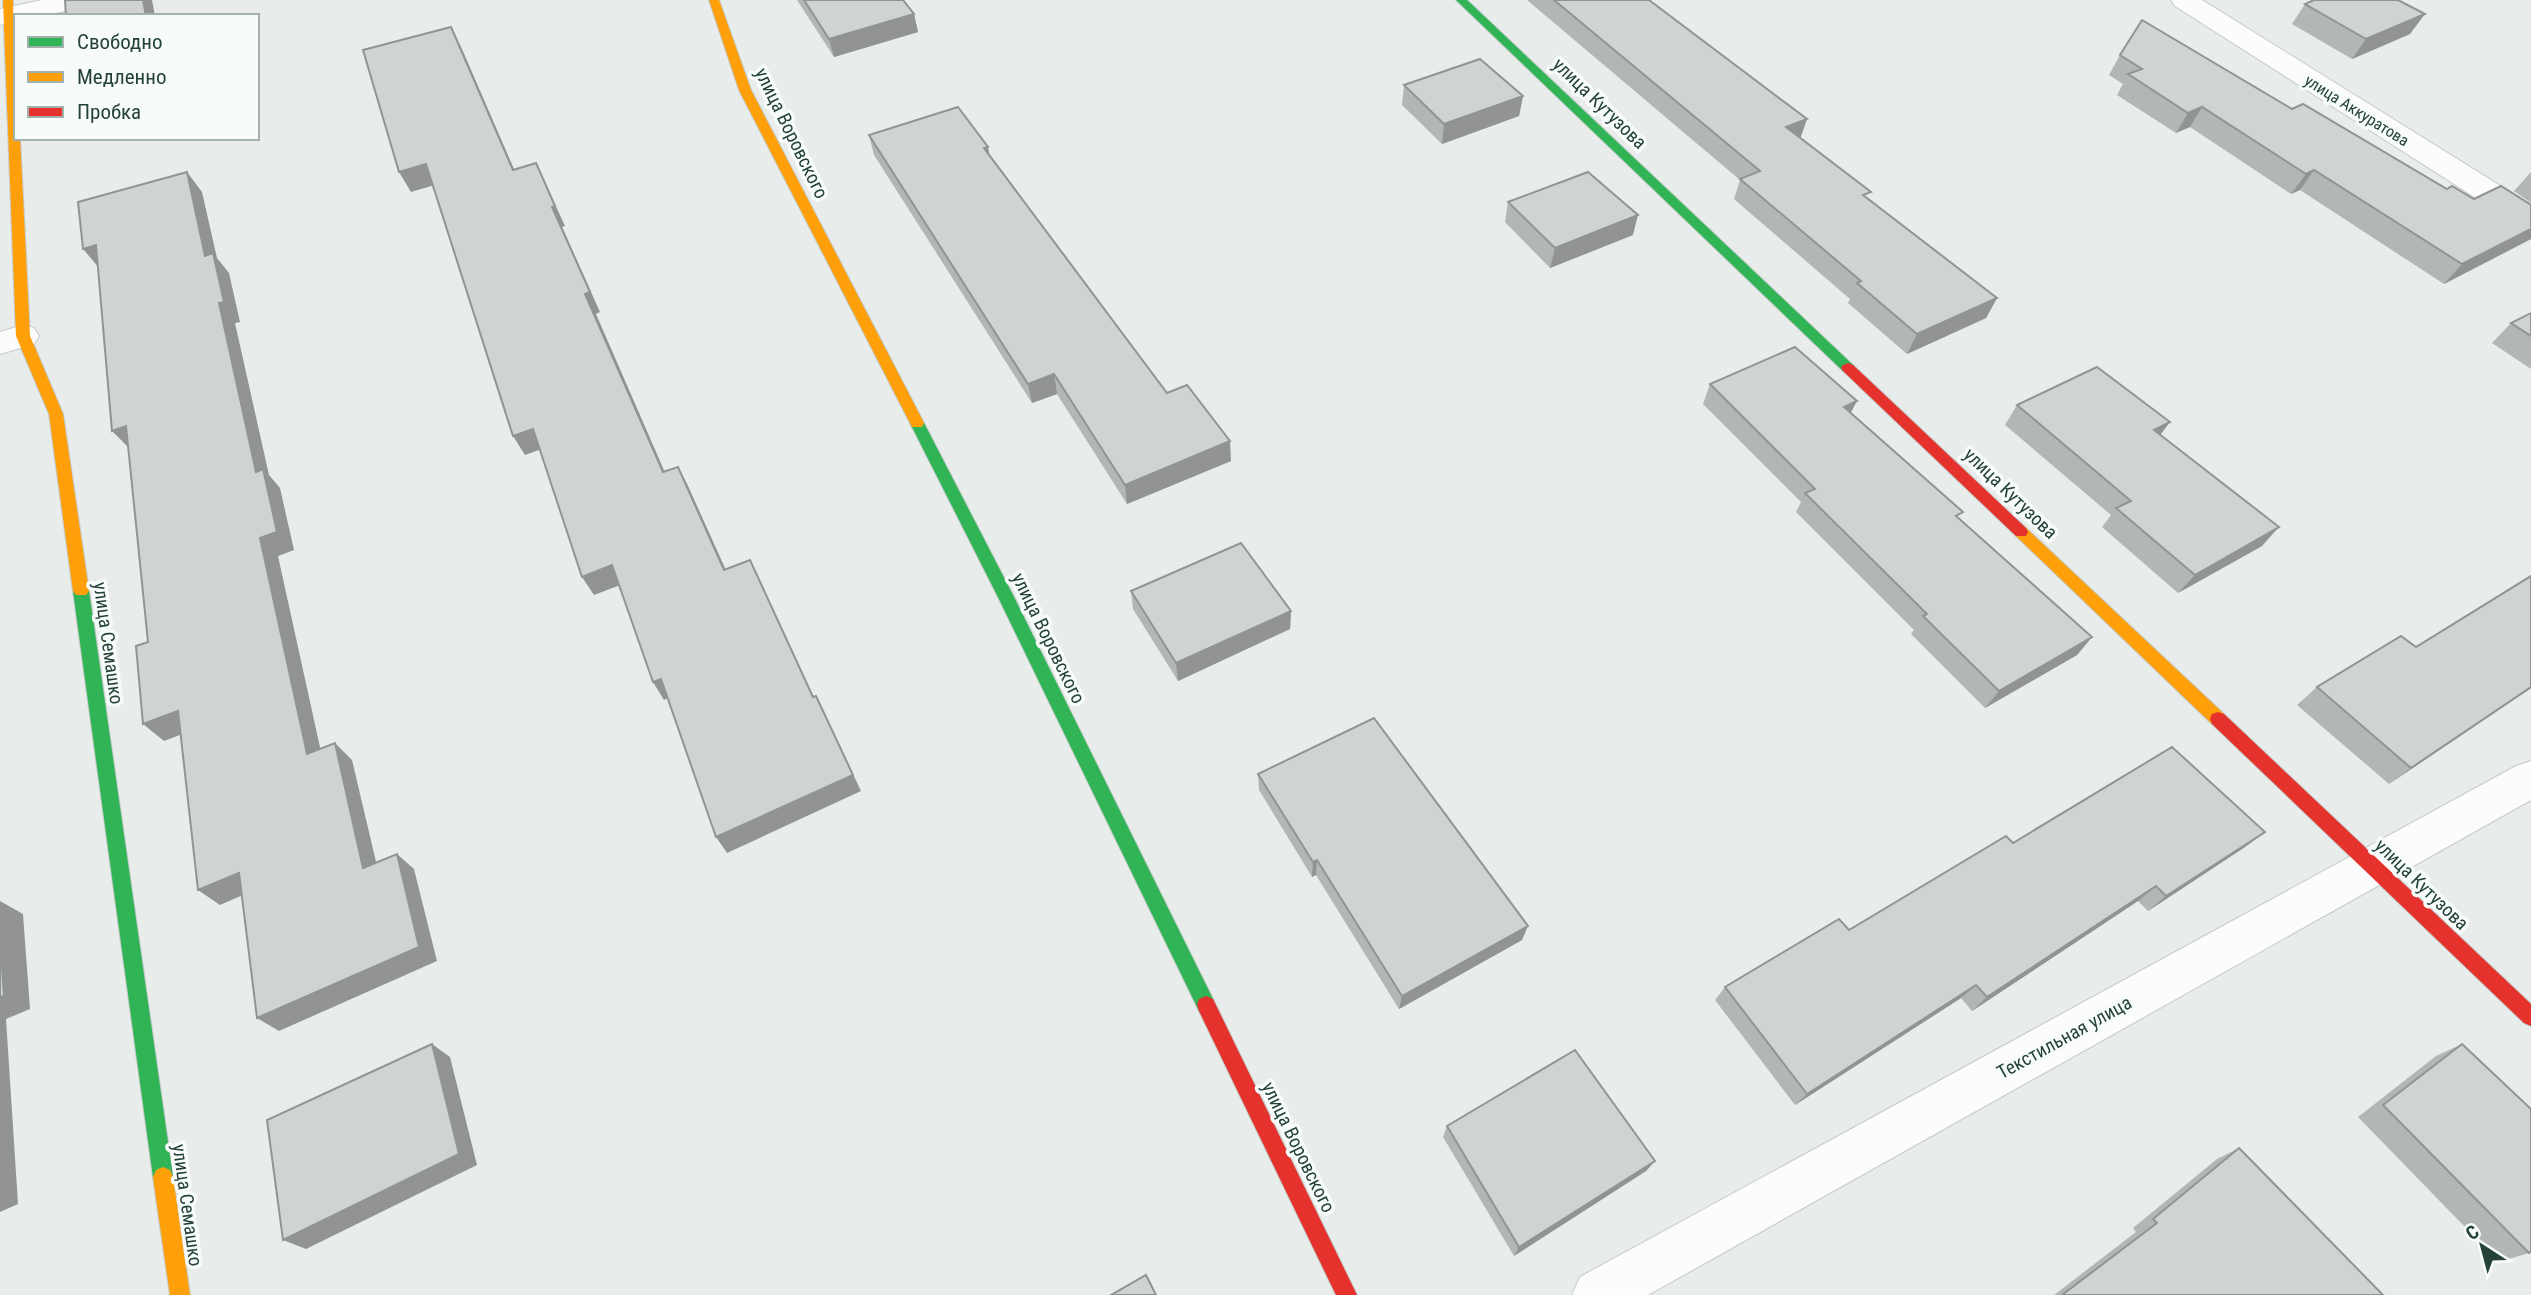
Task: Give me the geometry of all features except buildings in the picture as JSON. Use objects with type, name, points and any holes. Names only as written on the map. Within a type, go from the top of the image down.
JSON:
[{"type":"street","points":[[5,11],[78,0]]},
{"type":"street","name":"улица Воровского","points":[[713,0],[745,90],[1006,597],[1347,1295]]},
{"type":"street","name":"улица Кутузова","points":[[1461,0],[2531,1017]]},
{"type":"street","name":"улица Аккуратова","points":[[2184,0],[2531,219]]},
{"type":"street","name":"улица Семашко","points":[[5,11],[11,340],[55,414],[180,1295]]},
{"type":"street","name":"Текстильная улица","points":[[1598,1295],[2531,779]]},
{"type":"traffic: fast","points":[[1461,0],[1848,368]]},
{"type":"traffic: fast","points":[[917,423],[1006,597],[1206,1005]]},
{"type":"traffic: fast","points":[[81,591],[163,1177]]},
{"type":"traffic: slow","points":[[8,0],[14,134]]},
{"type":"traffic: slow","points":[[714,0],[745,90],[917,423]]},
{"type":"traffic: slow","points":[[14,140],[23,336],[56,414],[81,591]]},
{"type":"traffic: slow","points":[[2021,532],[2218,719]]},
{"type":"traffic: slow","points":[[163,1177],[180,1295]]},
{"type":"traffic: jam","points":[[1848,368],[2021,532]]},
{"type":"traffic: jam","points":[[2218,719],[2531,1017]]},
{"type":"traffic: jam","points":[[1206,1005],[1347,1295]]}]
